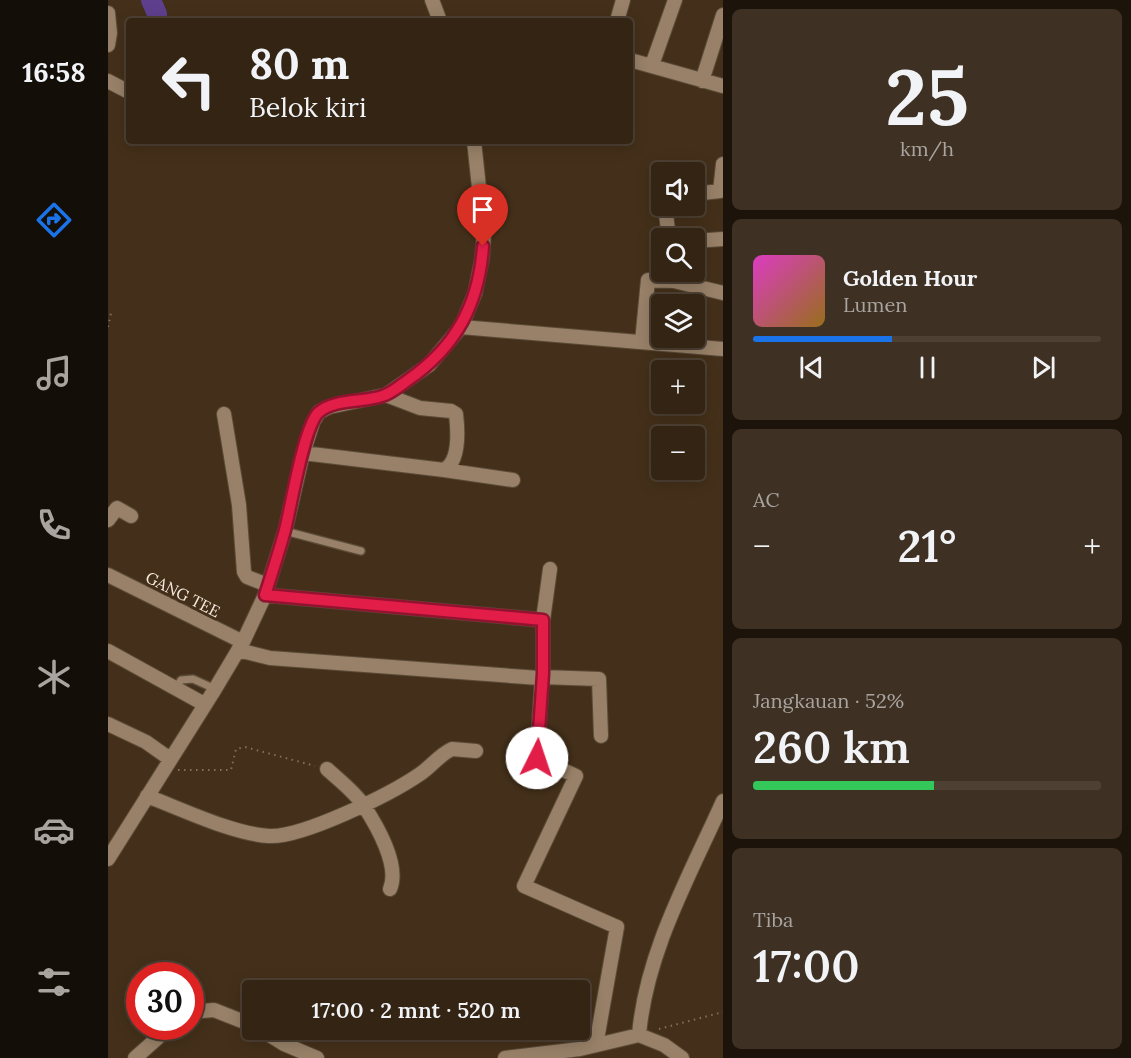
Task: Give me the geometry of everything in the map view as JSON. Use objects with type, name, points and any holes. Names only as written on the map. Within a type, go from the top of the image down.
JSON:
[{"type":"street","points":[[432,0],[439,18]]},
{"type":"street","points":[[618,18],[623,0]]},
{"type":"street","points":[[652,65],[675,0]]},
{"type":"street","points":[[108,13],[110,33],[108,45]]},
{"type":"street","points":[[702,81],[723,15]]},
{"type":"street","points":[[633,61],[723,86]]},
{"type":"street","points":[[108,81],[126,90]]},
{"type":"street","points":[[108,859],[215,689],[240,646],[267,590],[285,531],[303,453],[313,422],[319,412],[329,407],[386,395],[429,365],[461,327],[475,293],[484,234],[474,144]]},
{"type":"street","points":[[705,193],[720,191],[723,164]]},
{"type":"street","points":[[705,240],[723,239]]},
{"type":"street","points":[[642,342],[648,280],[651,280]]},
{"type":"street","points":[[692,282],[723,292]]},
{"type":"street","points":[[461,327],[723,349]]},
{"type":"street","points":[[386,395],[420,408],[451,411],[456,414],[455,459],[451,466],[444,470]]},
{"type":"street","points":[[224,414],[239,505],[244,573],[267,590],[543,620]]},
{"type":"street","points":[[303,453],[513,480]]},
{"type":"street","points":[[108,520],[117,508],[131,516]]},
{"type":"street","points":[[550,569],[543,620],[537,758],[576,776],[524,886],[617,927],[596,1045]]},
{"type":"street","name":"GANG TEE","points":[[108,575],[240,646],[270,658],[599,679],[601,736]]},
{"type":"street","points":[[108,651],[204,704]]},
{"type":"street","points":[[108,724],[146,742],[167,764]]},
{"type":"street","points":[[147,795],[209,820],[269,836],[295,832],[363,804],[422,773],[448,751],[461,748],[476,751]]},
{"type":"street","points":[[327,769],[363,804],[390,857],[393,877],[390,889]]},
{"type":"street","points":[[639,1035],[644,994],[668,923],[723,801]]},
{"type":"street","points":[[204,1011],[214,1010],[242,1020]]},
{"type":"street","points":[[505,1058],[553,1053],[639,1035],[664,1045],[682,1058]]},
{"type":"street","points":[[135,1058],[155,1040]]},
{"type":"street","points":[[278,1040],[317,1058]]},
{"type":"lane","points":[[285,531],[361,551]]},
{"type":"lane","points":[[176,688],[181,680],[187,679],[215,689]]},
{"type":"path","points":[[108,327],[111,313]]},
{"type":"path","points":[[167,764],[231,770],[236,749],[245,747],[327,769]]},
{"type":"path","points":[[639,1035],[723,1012]]},
{"type":"waterway","points":[[151,0],[156,18]]},
{"type":"route","points":[[483,246],[475,293],[461,327],[445,349],[429,365],[386,395],[329,407],[319,412],[313,422],[303,453],[285,531],[265,595],[543,620],[543,674],[537,758]]}]
